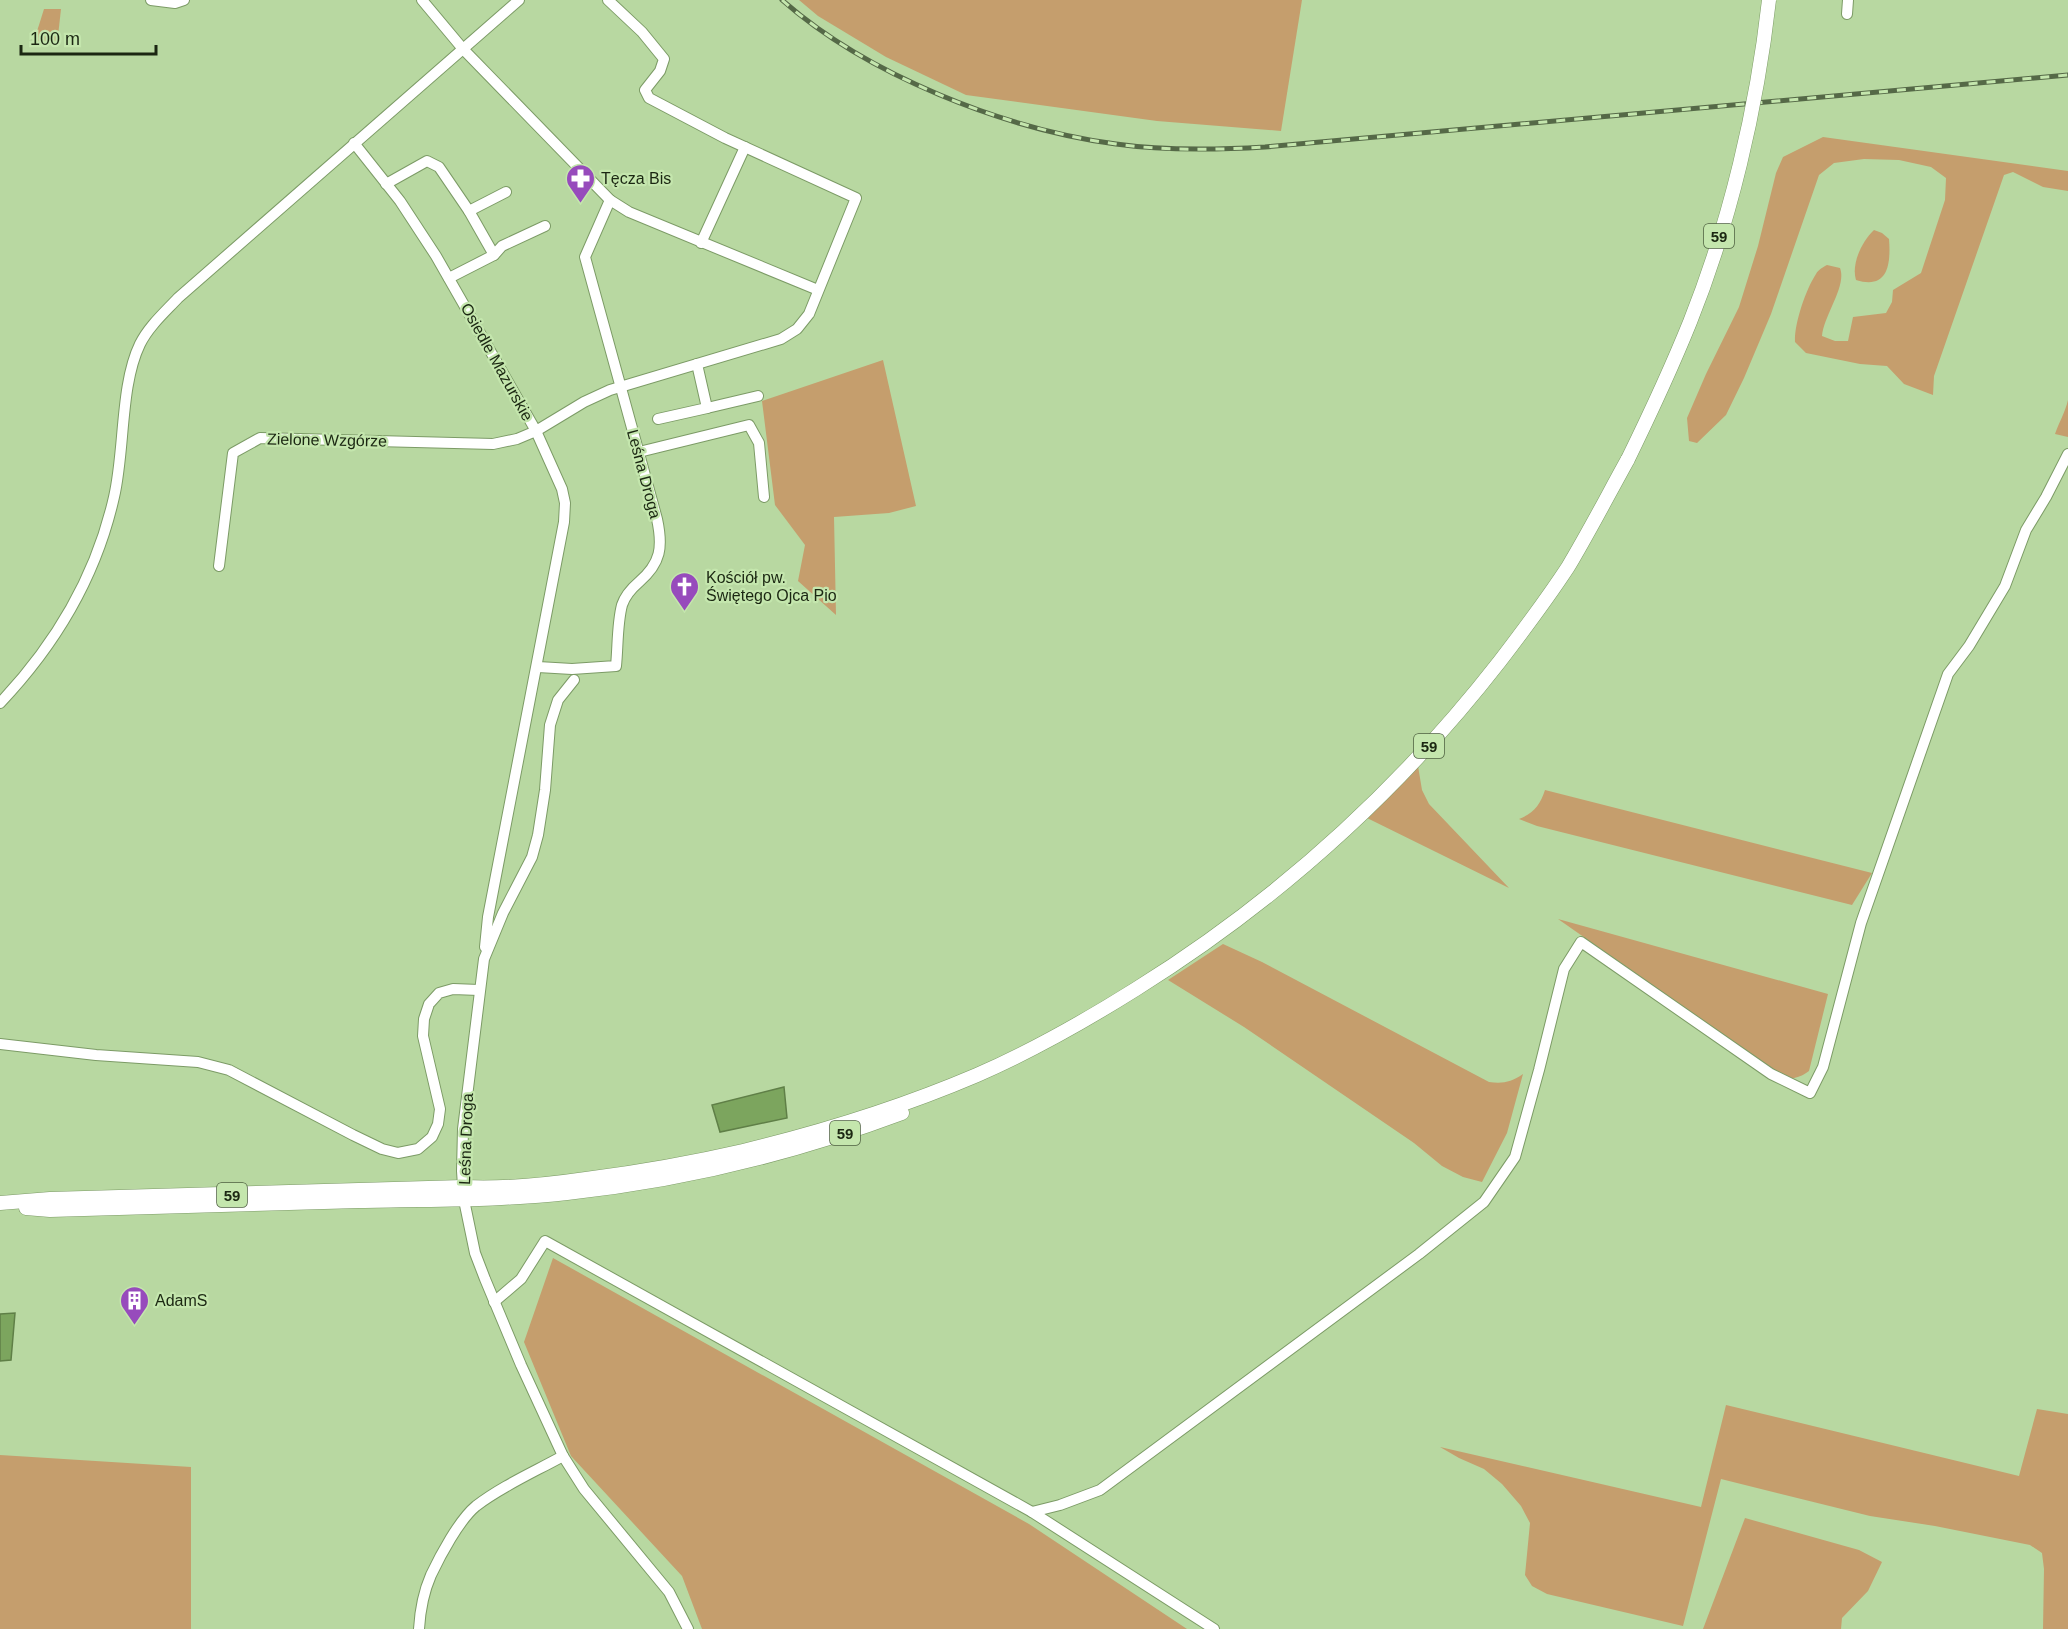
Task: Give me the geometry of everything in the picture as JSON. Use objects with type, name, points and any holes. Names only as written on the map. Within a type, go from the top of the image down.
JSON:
[{"type":"main road","name":"59","points":[[0,1204],[50,1210],[344,1201],[464,1194],[652,1170],[691,1162],[815,1132],[980,1074],[1058,1036],[1164,972],[1231,927],[1334,841],[1409,767],[1460,712],[1506,654],[1566,569],[1628,459],[1690,321],[1717,243],[1739,164],[1755,93],[1769,0]]},
{"type":"street","points":[[151,0],[175,3],[184,0]]},
{"type":"street","points":[[422,0],[463,49],[610,200],[629,212],[818,290]]},
{"type":"street","points":[[0,703],[32,668],[52,641],[79,596],[97,555],[114,498],[122,454],[128,384],[141,342],[178,298],[519,0]]},
{"type":"street","name":"Osiedle Mazurskie","points":[[354,143],[417,226],[536,431],[584,402],[621,387],[780,339],[797,329],[809,314],[856,198],[745,147],[649,98],[645,90],[660,71],[664,59],[642,32],[608,0]]},
{"type":"street","points":[[1847,14],[1848,0]]},
{"type":"street","points":[[701,243],[745,147]]},
{"type":"street","points":[[386,184],[427,161],[439,167],[469,211],[494,255]]},
{"type":"street","points":[[469,211],[506,192]]},
{"type":"street","name":"Leśna Droga","points":[[538,667],[572,669],[616,666],[622,604],[634,587],[652,570],[658,559],[659,528],[585,257],[610,200]]},
{"type":"street","points":[[449,278],[494,255],[502,246],[545,226]]},
{"type":"street","points":[[697,364],[707,408]]},
{"type":"street","points":[[658,419],[758,396]]},
{"type":"street","points":[[639,452],[749,425],[759,443],[764,497]]},
{"type":"street","points":[[484,959],[488,917],[538,667],[564,522],[565,502],[555,470],[536,431]]},
{"type":"street","name":"Zielone Wzgórze","points":[[219,566],[232,453],[261,438],[493,444],[517,439],[536,431]]},
{"type":"street","points":[[1032,1512],[1060,1506],[1100,1490],[1419,1254],[1484,1202],[1515,1157],[1564,969],[1581,942],[1771,1074],[1810,1093],[1823,1067],[1861,923],[1948,674],[1969,646],[2005,586],[2026,530],[2068,454]]},
{"type":"street","name":"Leśna Droga","points":[[574,680],[558,700],[550,725],[545,790],[532,857],[512,895],[484,959],[463,1129],[464,1194],[475,1253],[494,1302],[563,1456],[584,1489],[669,1592],[688,1629]]},
{"type":"street","points":[[0,1044],[96,1055],[198,1062],[229,1071],[353,1135],[382,1149],[398,1153],[418,1149],[432,1137],[438,1124],[440,1109],[423,1036],[424,1018],[429,1004],[439,993],[453,989],[479,990]]},
{"type":"street","points":[[494,1302],[521,1280],[545,1241],[1032,1512],[1214,1629]]},
{"type":"street","points":[[419,1629],[430,1576],[455,1532],[473,1508],[497,1492],[563,1456]]},
{"type":"shaded area","points":[[799,0],[1302,0],[1281,131],[1157,121],[966,95],[886,57],[818,16]]},
{"type":"shaded area","points":[[44,9],[61,9],[57,45],[33,44]]},
{"type":"shaded area","points":[[1823,137],[2068,171],[2068,191],[2043,187],[2013,172],[2004,175],[1934,376],[1933,395],[1904,384],[1887,366],[1860,364],[1806,353],[1795,342],[1801,307],[1808,288],[1817,273],[1827,265],[1840,268],[1841,275],[1838,292],[1822,336],[1835,341],[1848,341],[1853,317],[1886,313],[1892,302],[1893,290],[1921,273],[1945,200],[1946,178],[1931,167],[1899,160],[1864,159],[1834,163],[1819,175],[1771,314],[1726,415],[1697,443],[1689,441],[1687,418],[1739,307],[1758,246],[1776,173],[1783,157]]},
{"type":"shaded area","points":[[1874,230],[1889,239],[1888,266],[1881,278],[1875,281],[1856,280],[1856,260],[1865,240]]},
{"type":"shaded area","points":[[883,360],[916,506],[889,513],[834,517],[836,615],[798,581],[805,545],[775,505],[762,401]]},
{"type":"shaded area","points":[[2068,400],[2068,437],[2055,434]]},
{"type":"shaded area","points":[[1418,766],[1422,790],[1429,804],[1509,888],[1367,818]]},
{"type":"shaded area","points":[[1545,790],[1872,873],[1852,905],[1537,826],[1519,819],[1536,808]]},
{"type":"shaded area","points":[[1558,919],[1828,994],[1809,1071],[1798,1077],[1786,1077]]},
{"type":"shaded area","points":[[1223,944],[1262,962],[1489,1082],[1507,1082],[1523,1074],[1507,1133],[1482,1182],[1463,1177],[1442,1166],[1414,1143],[1244,1027],[1168,980]]},
{"type":"shaded area","points":[[784,1087],[787,1118],[720,1132],[712,1105]]},
{"type":"shaded area","points":[[553,1258],[1029,1524],[1187,1629],[702,1629],[682,1576],[571,1456],[524,1342]]},
{"type":"shaded area","points":[[15,1313],[11,1360],[0,1361],[0,1314]]},
{"type":"shaded area","points":[[1726,1405],[2019,1476],[2037,1409],[2068,1414],[2068,1629],[2043,1629],[2042,1553],[2030,1545],[1870,1516],[1721,1479],[1683,1626],[1547,1594],[1532,1586],[1525,1575],[1530,1523],[1521,1506],[1502,1484],[1484,1469],[1440,1447],[1701,1507]]},
{"type":"shaded area","points":[[0,1455],[191,1467],[191,1629],[0,1629]]},
{"type":"shaded area","points":[[1745,1518],[1859,1550],[1882,1562],[1868,1591],[1842,1618],[1841,1629],[1703,1629]]},
{"type":"railway","points":[[782,0],[816,27],[854,52],[896,75],[984,112],[1073,137],[1153,148],[1265,147],[2068,75]]},
{"type":"place","name":"Tęcza Bis","points":[[580,204]]},
{"type":"place","name":"Kościół pw. Świętego Ojca Pio","points":[[685,612]]},
{"type":"place","name":"AdamS","points":[[134,1326]]}]
